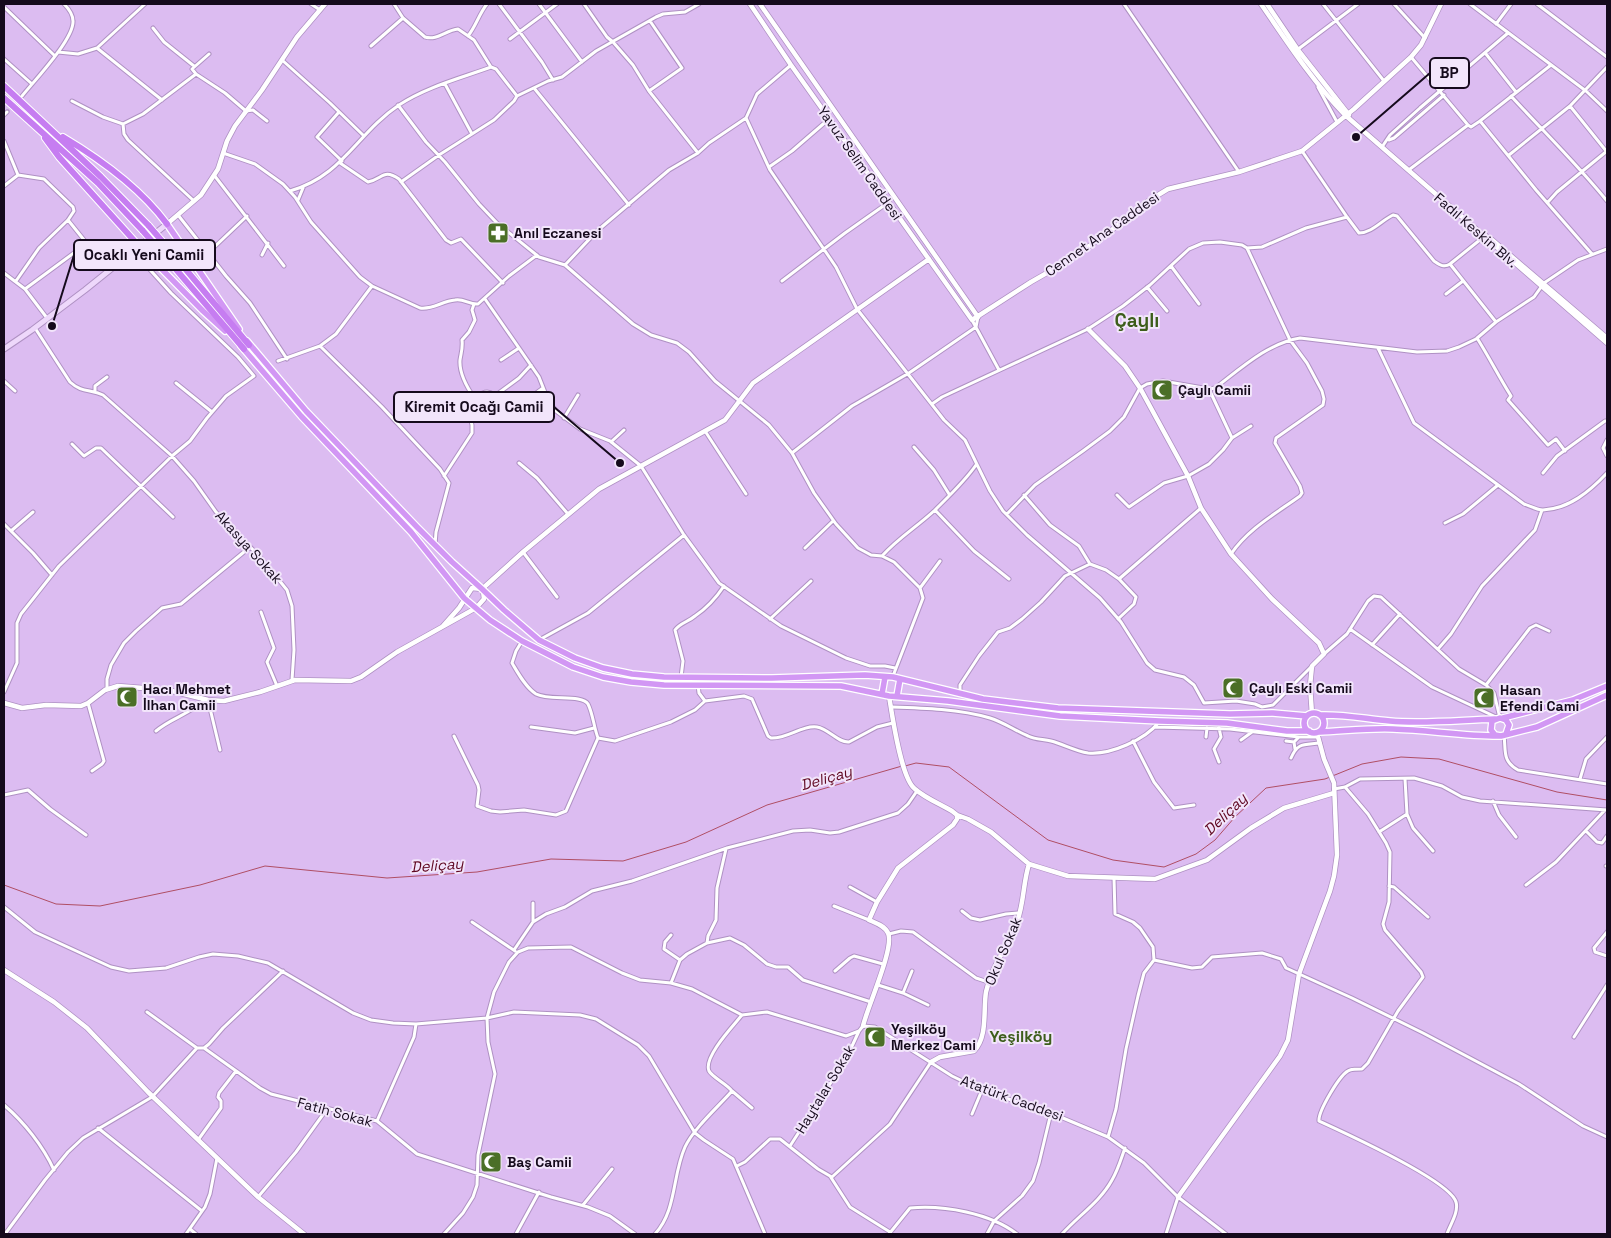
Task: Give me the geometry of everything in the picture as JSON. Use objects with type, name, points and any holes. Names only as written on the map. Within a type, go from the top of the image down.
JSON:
[{"type":"highway","points":[[4,86],[102,177],[149,226],[301,416],[411,532],[464,598],[490,620],[522,642],[573,667],[603,677],[664,685],[841,686],[889,696],[948,701],[1060,716],[1227,723],[1287,731],[1309,731],[1318,734],[1390,729],[1423,730],[1472,736],[1503,735],[1537,727],[1607,695]]},
{"type":"highway","points":[[4,98],[98,183],[306,411],[435,546],[539,640],[575,658],[603,668],[632,674],[681,677],[885,676],[960,694],[1058,708],[1230,714],[1352,715],[1390,721],[1426,722],[1499,718],[1573,700],[1607,686]]},
{"type":"highway","points":[[34,114],[141,194],[167,224],[216,294],[247,347]]},
{"type":"highway","points":[[29,120],[59,157],[139,246],[203,311],[247,347]]},
{"type":"highway","points":[[882,694],[885,676]]},
{"type":"highway","points":[[897,696],[900,679]]},
{"type":"highway","points":[[1309,731],[1304,724],[1310,715]]},
{"type":"highway","points":[[1318,734],[1324,725],[1324,719],[1320,715]]},
{"type":"highway","points":[[1499,718],[1509,725],[1503,735]]},
{"type":"highway","points":[[1499,718],[1491,724],[1491,730],[1503,735]]},
{"type":"main road","points":[[4,349],[35,328],[167,224]]},
{"type":"street","points":[[22,96],[58,52],[73,26],[72,14],[64,4]]},
{"type":"street","points":[[58,52],[78,54],[97,48],[145,4]]},
{"type":"street","points":[[311,4],[320,10]]},
{"type":"street","points":[[167,224],[201,195],[218,169],[227,141],[235,126],[297,37],[325,4]]},
{"type":"street","points":[[394,4],[403,18],[429,39],[458,28],[474,40],[491,67],[496,69],[517,96]]},
{"type":"street","points":[[468,36],[475,28],[480,14],[487,4]]},
{"type":"street","points":[[498,4],[520,31],[553,80]]},
{"type":"street","points":[[538,4],[582,62]]},
{"type":"street","points":[[510,39],[557,4]]},
{"type":"street","points":[[584,4],[607,37],[633,65],[649,91],[698,153]]},
{"type":"street","points":[[401,182],[494,120],[517,96],[562,77],[613,42],[663,14],[685,12],[699,4]]},
{"type":"street","name":"Yavuz Selim Caddesi","points":[[750,4],[791,65],[972,320]]},
{"type":"street","name":"Yavuz Selim Caddesi","points":[[760,4],[978,316]]},
{"type":"street","points":[[1124,4],[1239,172]]},
{"type":"street","points":[[1261,4],[1346,115]]},
{"type":"street","points":[[1267,4],[1311,74],[1337,122]]},
{"type":"street","points":[[1323,4],[1384,81]]},
{"type":"street","points":[[1296,51],[1358,4]]},
{"type":"street","points":[[1394,4],[1425,38]]},
{"type":"street","name":"Cennet Ana Caddesi","points":[[972,320],[1030,282],[1066,262],[1108,233],[1145,203],[1168,189],[1239,172],[1302,151],[1346,115],[1410,57],[1421,45],[1441,4]]},
{"type":"street","points":[[1470,4],[1586,91],[1607,111]]},
{"type":"street","points":[[1496,24],[1511,4]]},
{"type":"street","points":[[1537,4],[1607,57]]},
{"type":"street","points":[[4,7],[55,56]]},
{"type":"street","points":[[371,46],[403,18]]},
{"type":"street","points":[[649,91],[682,68],[650,21]]},
{"type":"street","points":[[153,28],[164,42],[194,66]]},
{"type":"street","points":[[1382,146],[1390,135],[1486,54],[1508,33]]},
{"type":"street","points":[[97,48],[162,100]]},
{"type":"street","points":[[209,54],[192,68],[196,74],[225,93],[246,111],[253,110],[267,121]]},
{"type":"street","points":[[1486,54],[1516,92]]},
{"type":"street","points":[[1410,57],[1471,127],[1480,122],[1551,65]]},
{"type":"street","points":[[4,59],[32,84]]},
{"type":"street","points":[[565,266],[597,231],[669,170],[698,153],[709,143],[746,118],[757,94],[799,59]]},
{"type":"street","points":[[282,60],[364,136]]},
{"type":"street","points":[[1509,155],[1570,106],[1586,91],[1607,66]]},
{"type":"street","points":[[290,191],[316,182],[341,162],[364,136],[398,105],[419,94],[491,67]]},
{"type":"street","points":[[72,100],[103,117],[123,124],[143,114],[196,74]]},
{"type":"street","points":[[1311,74],[1346,115]]},
{"type":"street","points":[[445,84],[472,134]]},
{"type":"street","points":[[534,88],[629,205]]},
{"type":"street","points":[[1388,140],[1394,138],[1444,95]]},
{"type":"street","points":[[1511,96],[1583,172],[1607,201]]},
{"type":"street","points":[[398,105],[426,142],[497,223],[537,256],[565,266],[633,324],[651,335],[677,342],[689,352],[715,381],[769,425],[792,452],[814,493],[833,520],[858,548],[871,555],[882,556],[894,562],[920,588],[923,598],[893,677]]},
{"type":"street","points":[[1548,202],[1557,192],[1607,151],[1570,106]]},
{"type":"street","points":[[339,112],[317,137],[341,162],[368,182],[386,173],[391,174],[401,182],[446,240],[451,242],[461,239],[503,283]]},
{"type":"street","name":"Fadıl Keskin Blv.","points":[[1346,115],[1607,338]]},
{"type":"street","points":[[746,118],[769,167],[787,197],[836,267],[857,309],[944,420],[965,440],[990,491],[1007,514],[1027,535],[1100,598],[1118,619],[1147,663],[1155,670],[1184,677],[1194,685],[1204,703],[1236,701],[1255,704],[1262,708],[1274,706],[1324,654],[1347,634],[1368,601],[1374,596],[1381,597],[1459,669],[1486,685],[1494,693],[1499,718]]},
{"type":"street","points":[[769,167],[792,151],[829,118]]},
{"type":"street","points":[[1480,122],[1592,254]]},
{"type":"street","points":[[123,124],[124,134],[128,140],[194,201]]},
{"type":"street","points":[[1410,169],[1468,125]]},
{"type":"street","points":[[4,141],[18,176]]},
{"type":"street","name":"Fadıl Keskin Blv.","points":[[1382,146],[1485,235]]},
{"type":"street","points":[[1302,151],[1359,234],[1365,233],[1388,217],[1397,216],[1440,266],[1450,264],[1485,235]]},
{"type":"street","points":[[223,153],[255,164],[283,184],[311,222],[360,277],[372,286],[420,308],[428,310],[454,300],[474,304],[485,299],[537,256]]},
{"type":"street","points":[[214,175],[284,266]]},
{"type":"street","points":[[4,186],[18,176],[44,179],[74,207],[74,211],[68,220],[39,248],[16,281]]},
{"type":"street","points":[[297,201],[303,188]]},
{"type":"street","points":[[782,281],[889,202]]},
{"type":"street","points":[[178,215],[250,303],[287,359]]},
{"type":"street","points":[[208,253],[247,216]]},
{"type":"street","points":[[932,404],[942,396],[1088,329],[1123,306],[1147,287],[1189,249],[1204,243],[1220,242],[1242,245],[1247,248],[1262,247],[1306,228],[1347,217]]},
{"type":"street","points":[[68,220],[109,271]]},
{"type":"street","points":[[262,255],[268,243]]},
{"type":"street","points":[[25,289],[86,244]]},
{"type":"street","points":[[1231,554],[1241,540],[1302,493],[1275,443],[1276,438],[1323,405],[1324,399],[1308,363],[1290,340],[1247,248]]},
{"type":"street","points":[[1007,514],[1034,485],[1110,431],[1124,417],[1140,388],[1147,384],[1163,382],[1209,389],[1215,388],[1256,357],[1290,340],[1300,338],[1417,352],[1447,351],[1459,348],[1477,338],[1496,322],[1534,297],[1543,285],[1578,260],[1607,249]]},
{"type":"street","points":[[4,692],[17,663],[17,623],[21,614],[59,566],[172,456],[190,441],[226,396],[254,376],[238,356],[172,293],[133,251]]},
{"type":"street","points":[[443,626],[472,588],[482,589],[599,489],[726,420],[753,383],[929,259]]},
{"type":"street","points":[[1450,264],[1496,322]]},
{"type":"street","points":[[1171,266],[1199,304]]},
{"type":"street","points":[[4,273],[25,289],[48,318]]},
{"type":"street","points":[[1446,294],[1463,280]]},
{"type":"street","name":"Fadıl Keskin Blv.","points":[[1543,285],[1607,343]]},
{"type":"street","points":[[278,361],[320,346],[336,334],[372,286]]},
{"type":"street","points":[[1147,287],[1167,311]]},
{"type":"street","points":[[485,299],[539,377],[548,400],[564,418],[580,429],[612,442],[640,466],[684,535],[719,583],[781,626],[846,658],[870,666],[895,668]]},
{"type":"street","points":[[474,304],[472,310],[475,320],[469,332],[462,340],[460,360],[464,376],[475,399]]},
{"type":"street","points":[[792,452],[852,406],[909,373],[976,327],[978,316]]},
{"type":"street","points":[[972,320],[999,370]]},
{"type":"street","name":"Akasya Sokak","points":[[35,328],[70,382],[77,388],[95,391],[103,396],[172,456],[194,481],[216,512],[250,547],[287,590],[292,606],[294,650],[292,681]]},
{"type":"street","points":[[1088,329],[1125,366],[1140,388],[1188,476],[1201,508],[1231,554],[1272,599],[1318,643],[1324,654]]},
{"type":"street","points":[[1477,338],[1511,396],[1508,400],[1548,445],[1556,439],[1565,451]]},
{"type":"street","points":[[320,346],[382,407],[440,469],[449,484],[436,532],[435,546]]},
{"type":"street","points":[[501,360],[519,348]]},
{"type":"street","points":[[1378,348],[1414,423],[1524,504],[1542,510],[1563,506],[1579,498],[1607,473]]},
{"type":"street","points":[[496,396],[531,365]]},
{"type":"street","points":[[95,391],[95,386],[107,377]]},
{"type":"street","points":[[4,381],[15,391]]},
{"type":"street","points":[[176,383],[212,412]]},
{"type":"street","points":[[444,476],[472,433],[468,409],[475,399],[484,392],[489,391],[496,396],[509,413],[543,388]]},
{"type":"street","points":[[1209,389],[1232,438]]},
{"type":"street","points":[[564,418],[578,395]]},
{"type":"street","points":[[525,420],[548,400]]},
{"type":"street","points":[[1543,473],[1557,456],[1604,421],[1607,421]]},
{"type":"street","points":[[1117,495],[1129,507],[1164,483],[1188,476],[1209,464],[1232,438],[1251,426]]},
{"type":"street","points":[[612,442],[624,430]]},
{"type":"street","points":[[704,431],[746,494]]},
{"type":"street","points":[[1607,440],[1603,448],[1607,456]]},
{"type":"street","points":[[72,444],[84,456],[96,448],[101,448],[173,517]]},
{"type":"street","points":[[914,447],[934,470],[950,494]]},
{"type":"street","points":[[518,463],[538,478],[569,515]]},
{"type":"street","points":[[882,556],[895,541],[935,510],[967,478],[976,464]]},
{"type":"street","points":[[1445,523],[1463,514],[1498,485]]},
{"type":"street","points":[[1024,495],[1050,525],[1079,546],[1090,564],[1106,570],[1119,579],[1136,597],[1134,604],[1118,619]]},
{"type":"street","points":[[1119,579],[1201,508]]},
{"type":"street","points":[[935,510],[974,550],[1009,579]]},
{"type":"street","points":[[1438,649],[1451,634],[1482,586],[1535,530],[1542,510]]},
{"type":"street","points":[[11,531],[33,512]]},
{"type":"street","points":[[805,548],[833,520]]},
{"type":"street","points":[[4,524],[52,575]]},
{"type":"street","points":[[539,640],[588,613],[684,535]]},
{"type":"street","points":[[107,689],[107,679],[111,665],[124,642],[162,608],[181,604],[250,547]]},
{"type":"street","points":[[523,552],[558,597]]},
{"type":"street","points":[[920,588],[940,561]]},
{"type":"street","points":[[960,694],[960,684],[998,632],[1010,628],[1022,619],[1065,576],[1090,564]]},
{"type":"street","points":[[770,618],[811,581]]},
{"type":"street","points":[[681,677],[683,660],[675,630],[713,602],[724,586]]},
{"type":"street","points":[[4,705],[22,708],[46,705],[81,706],[107,689],[118,686],[168,690],[206,700],[224,701],[260,692],[292,681],[351,681],[361,677],[397,652],[476,608],[484,599],[482,589]]},
{"type":"street","points":[[261,612],[274,648],[266,662],[277,686]]},
{"type":"street","points":[[1372,645],[1400,614]]},
{"type":"street","points":[[1486,685],[1530,628],[1536,625],[1549,631]]},
{"type":"street","points":[[1350,628],[1432,687],[1499,718]]},
{"type":"street","points":[[454,736],[478,785],[477,806],[500,812],[524,810],[556,815],[566,811],[587,767],[598,738],[588,703],[581,699],[548,698],[532,691],[512,663],[516,651],[522,642]]},
{"type":"street","points":[[1310,715],[1312,666]]},
{"type":"street","points":[[698,685],[705,701]]},
{"type":"street","points":[[598,738],[616,741],[671,722],[695,710],[705,701],[748,696],[752,699],[768,736],[772,738],[819,727],[827,730],[844,742],[849,742],[877,727],[893,723]]},
{"type":"street","points":[[889,696],[893,723],[906,773],[913,788],[957,815],[991,832],[1029,864],[1068,876],[1155,880],[1207,860],[1276,812],[1345,787],[1360,779],[1414,778],[1442,786],[1462,797],[1606,810]]},
{"type":"street","points":[[156,731],[182,714],[196,708],[206,700]]},
{"type":"street","points":[[206,700],[220,750]]},
{"type":"street","points":[[88,703],[104,761],[92,771]]},
{"type":"street","points":[[891,707],[961,712],[992,718],[1037,740],[1049,741],[1087,753],[1109,752],[1133,742],[1155,727],[1160,721]]},
{"type":"street","points":[[531,727],[575,733],[594,728]]},
{"type":"street","points":[[1155,727],[1219,728],[1299,737],[1318,734],[1334,783],[1336,855],[1334,876],[1299,974],[1288,1040],[1280,1056],[1178,1197],[1166,1234]]},
{"type":"street","points":[[1206,737],[1207,728]]},
{"type":"street","points":[[1219,728],[1221,737],[1214,749],[1219,762]]},
{"type":"street","points":[[1250,740],[1252,732]]},
{"type":"street","points":[[1240,740],[1252,732]]},
{"type":"street","points":[[1503,735],[1506,758],[1510,766],[1518,770],[1607,784]]},
{"type":"street","points":[[1294,742],[1299,737]]},
{"type":"street","points":[[1580,779],[1586,759],[1607,737]]},
{"type":"street","points":[[1286,741],[1294,742]]},
{"type":"street","points":[[1133,742],[1154,782],[1174,808],[1194,805]]},
{"type":"street","points":[[1294,742],[1295,749]]},
{"type":"street","points":[[1291,758],[1295,749],[1301,744],[1320,743]]},
{"type":"street","points":[[1405,779],[1407,814],[1413,828],[1432,851]]},
{"type":"street","points":[[1345,787],[1358,800],[1390,852],[1389,902],[1383,924],[1421,972],[1423,978],[1394,1018],[1368,1063],[1362,1069],[1349,1070],[1342,1076],[1322,1108],[1319,1121],[1411,1167],[1442,1186],[1455,1199],[1457,1204],[1455,1214],[1446,1234]]},
{"type":"street","points":[[4,795],[28,790],[86,836]]},
{"type":"street","points":[[444,1234],[463,1213],[473,1197],[477,1185],[480,1146],[495,1074],[488,1042],[487,1018],[494,992],[533,922],[546,914],[565,907],[592,891],[632,881],[726,848],[793,831],[839,832],[898,813],[908,804],[917,791]]},
{"type":"street","points":[[1493,801],[1499,815],[1516,837]]},
{"type":"street","points":[[1526,885],[1556,862],[1606,810]]},
{"type":"street","points":[[1379,832],[1407,814]]},
{"type":"street","points":[[869,920],[898,868],[924,850],[953,825],[957,815]]},
{"type":"street","points":[[1586,831],[1597,842],[1602,843],[1607,836]]},
{"type":"street","points":[[707,943],[708,936],[716,920],[717,888],[726,848]]},
{"type":"street","name":"Okul Sokak","points":[[931,1062],[940,1057],[974,1051],[978,1047],[982,1038],[988,982],[997,961],[1007,945],[1019,913],[1029,864]]},
{"type":"street","points":[[1108,1137],[1116,1109],[1126,1049],[1144,973],[1154,960],[1152,947],[1140,928],[1134,922],[1115,914],[1114,878]]},
{"type":"street","points":[[1389,886],[1394,887],[1428,916]]},
{"type":"street","points":[[850,887],[878,902]]},
{"type":"street","points":[[533,903],[533,922]]},
{"type":"street","points":[[515,952],[528,948],[571,947],[640,980],[671,983],[692,989],[742,1015],[767,1012],[846,1036],[859,1031],[863,1026],[878,985],[889,944],[889,934],[885,928],[834,906]]},
{"type":"street","points":[[4,907],[35,932],[111,967],[129,971],[166,968],[213,954],[238,956],[268,963],[353,1013],[371,1020],[416,1024],[487,1018],[514,1012],[580,1015],[596,1019],[638,1045],[649,1056],[695,1133],[734,1159],[765,1234]]},
{"type":"street","points":[[962,911],[971,918],[980,920],[1019,913]]},
{"type":"street","points":[[472,922],[515,952]]},
{"type":"street","points":[[889,934],[900,931],[913,932],[976,978],[988,982]]},
{"type":"street","points":[[1607,932],[1594,948],[1595,952],[1607,956]]},
{"type":"street","points":[[671,935],[665,942],[664,949],[680,960]]},
{"type":"street","points":[[671,983],[680,960],[687,954],[707,943],[730,938],[744,945],[767,964],[788,967],[803,980],[871,1002]]},
{"type":"street","points":[[1154,960],[1192,968],[1202,966],[1212,957],[1262,953],[1280,958],[1286,968],[1394,1018],[1518,1084],[1583,1126],[1607,1137]]},
{"type":"street","points":[[835,971],[854,956],[883,964]]},
{"type":"street","points":[[4,970],[54,1002],[87,1028],[152,1097],[216,1158],[258,1197],[304,1234]]},
{"type":"street","points":[[147,1012],[197,1048],[204,1048],[282,971]]},
{"type":"street","points":[[904,993],[912,971]]},
{"type":"street","points":[[878,985],[904,993],[928,1005]]},
{"type":"street","points":[[1574,1037],[1607,985]]},
{"type":"street","points":[[742,1015],[715,1049],[708,1063],[708,1070],[713,1076],[727,1084],[732,1091],[752,1108]]},
{"type":"street","points":[[377,1121],[414,1037],[416,1024]]},
{"type":"street","name":"Atatürk Caddesi","points":[[863,1026],[875,1027],[952,1076],[982,1090],[1051,1113],[1108,1137],[1144,1163],[1178,1197],[1226,1234]]},
{"type":"street","name":"Haytalar Sokak","points":[[790,1146],[846,1059],[859,1031]]},
{"type":"street","points":[[5,1234],[68,1152],[83,1138],[98,1128],[152,1097],[197,1048]]},
{"type":"street","name":"Fatih Sokak","points":[[204,1048],[272,1094],[327,1110],[377,1121],[417,1154],[583,1206],[610,1216],[635,1234]]},
{"type":"street","points":[[832,1177],[890,1124],[931,1062]]},
{"type":"street","points":[[198,1140],[221,1108],[221,1101],[218,1097],[219,1093],[236,1071]]},
{"type":"street","points":[[972,1114],[982,1090]]},
{"type":"street","points":[[654,1234],[668,1215],[685,1147],[732,1091]]},
{"type":"street","points":[[4,1104],[13,1112],[46,1152],[54,1170]]},
{"type":"street","points":[[258,1197],[296,1152],[327,1110]]},
{"type":"street","points":[[987,1234],[994,1221],[1022,1196],[1033,1182],[1051,1113]]},
{"type":"street","points":[[98,1128],[202,1211]]},
{"type":"street","points":[[737,1166],[745,1162],[770,1139],[780,1139],[818,1169],[832,1177],[850,1207],[890,1233],[910,1208],[926,1206],[950,1208],[994,1221],[1017,1234]]},
{"type":"street","points":[[1062,1234],[1112,1182],[1125,1148]]},
{"type":"street","points":[[186,1234],[202,1211],[210,1194],[216,1158]]},
{"type":"street","points":[[583,1206],[612,1169]]},
{"type":"street","points":[[516,1234],[540,1192]]},
{"type":"street","points":[[190,1228],[196,1234]]},
{"type":"waterway","name":"Deliçay","points":[[905,766],[916,763],[949,767],[1048,840],[1113,860],[1164,867],[1196,854],[1215,840],[1235,817],[1266,788],[1325,779],[1362,764],[1401,757],[1439,759],[1557,792],[1607,800]]},
{"type":"waterway","name":"Deliçay","points":[[4,885],[56,904],[100,906],[200,885],[265,866],[387,878],[477,872],[551,859],[623,861],[686,842],[767,805],[902,766]]},
{"type":"tunnel","points":[[7,112],[22,96]]},
{"type":"place","name":"BP","points":[[1356,137]]},
{"type":"place","name":"Anıl Eczanesi","points":[[498,233]]},
{"type":"place","name":"Ocaklı Yeni Camii","points":[[52,326]]},
{"type":"place","name":"Çaylı Camii","points":[[1162,390]]},
{"type":"place","name":"Kiremit Ocağı Camii","points":[[620,463]]},
{"type":"place","name":"Çaylı Eski Camii","points":[[1233,688]]},
{"type":"place","name":"Hacı Mehmet İlhan Camii","points":[[127,697]]},
{"type":"place","name":"Hasan Efendi Cami","points":[[1484,698]]},
{"type":"place","name":"Yeşilköy Merkez Cami","points":[[875,1037]]},
{"type":"place","name":"Baş Camii","points":[[491,1162]]},
{"type":"district","name":"Çaylı","points":[[1137,320]]},
{"type":"district","name":"Yeşilköy","points":[[1021,1036]]}]
